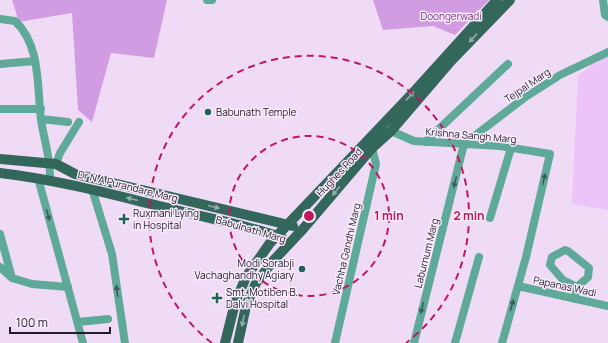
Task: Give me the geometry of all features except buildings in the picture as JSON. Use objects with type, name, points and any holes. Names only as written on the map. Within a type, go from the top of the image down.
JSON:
[{"type":"main road","name":"Hughes Road","points":[[225,343],[235,303],[246,277],[270,243],[497,0]]},
{"type":"main road","points":[[238,343],[246,306],[256,283],[273,261],[303,229],[372,148],[391,131],[451,61],[510,0]]},
{"type":"main road","points":[[382,124],[391,131]]},
{"type":"main road","name":"Dr N A Purandare Marg","points":[[0,159],[53,164],[75,174],[289,224],[303,229]]},
{"type":"main road","name":"Babulnath Marg","points":[[0,174],[38,178],[92,189],[214,218],[291,241]]},
{"type":"street","points":[[207,0],[212,0]]},
{"type":"street","points":[[603,0],[605,15],[608,17]]},
{"type":"street","points":[[0,20],[15,21],[26,36],[35,61],[41,119],[53,164]]},
{"type":"street","name":"Tejpal Marg","points":[[464,144],[524,98],[565,72],[608,52]]},
{"type":"street","points":[[0,64],[35,61]]},
{"type":"street","points":[[425,142],[508,64]]},
{"type":"street","points":[[0,109],[41,109]]},
{"type":"street","points":[[41,119],[68,122]]},
{"type":"street","points":[[50,180],[53,164],[78,122]]},
{"type":"street","name":"Krishna Sangh Marg","points":[[391,131],[414,141],[511,148],[550,154],[518,286]]},
{"type":"street","name":"Laburnum Marg","points":[[414,343],[464,144]]},
{"type":"street","name":"Vachha Gandhi Marg","points":[[335,343],[376,164],[372,148]]},
{"type":"street","points":[[490,218],[511,148]]},
{"type":"street","points":[[38,178],[83,343]]},
{"type":"street","points":[[92,189],[112,254],[125,343]]},
{"type":"street","points":[[0,234],[12,278]]},
{"type":"street","points":[[574,298],[577,287],[586,280],[589,268],[568,250],[565,250],[552,257],[550,266],[563,280],[577,287]]},
{"type":"street","points":[[455,343],[479,257]]},
{"type":"street","points":[[0,267],[12,278],[32,284],[68,286]]},
{"type":"street","points":[[502,343],[518,286]]},
{"type":"street","name":"Papanas Wadi","points":[[518,286],[608,305]]},
{"type":"street","points":[[78,322],[108,319]]},
{"type":"shaded area","points":[[608,57],[608,210],[572,204],[578,75],[601,59]]},
{"type":"green space","points":[[12,0],[167,0],[154,58],[111,53],[92,122],[78,110],[72,13],[19,22]]},
{"type":"green space","name":"Doongerwadi","points":[[373,0],[489,0],[455,35],[433,26],[383,30]]},
{"type":"place","name":"Babunath Temple","points":[[208,112]]},
{"type":"place","name":"Ruxmani Lying in Hospital","points":[[124,219]]},
{"type":"place","name":"Modi Sorabji Vachaghandhy Agiary","points":[[302,269]]},
{"type":"place","name":"Smt. Motiben B. Dalvi Hospital","points":[[217,298]]}]
